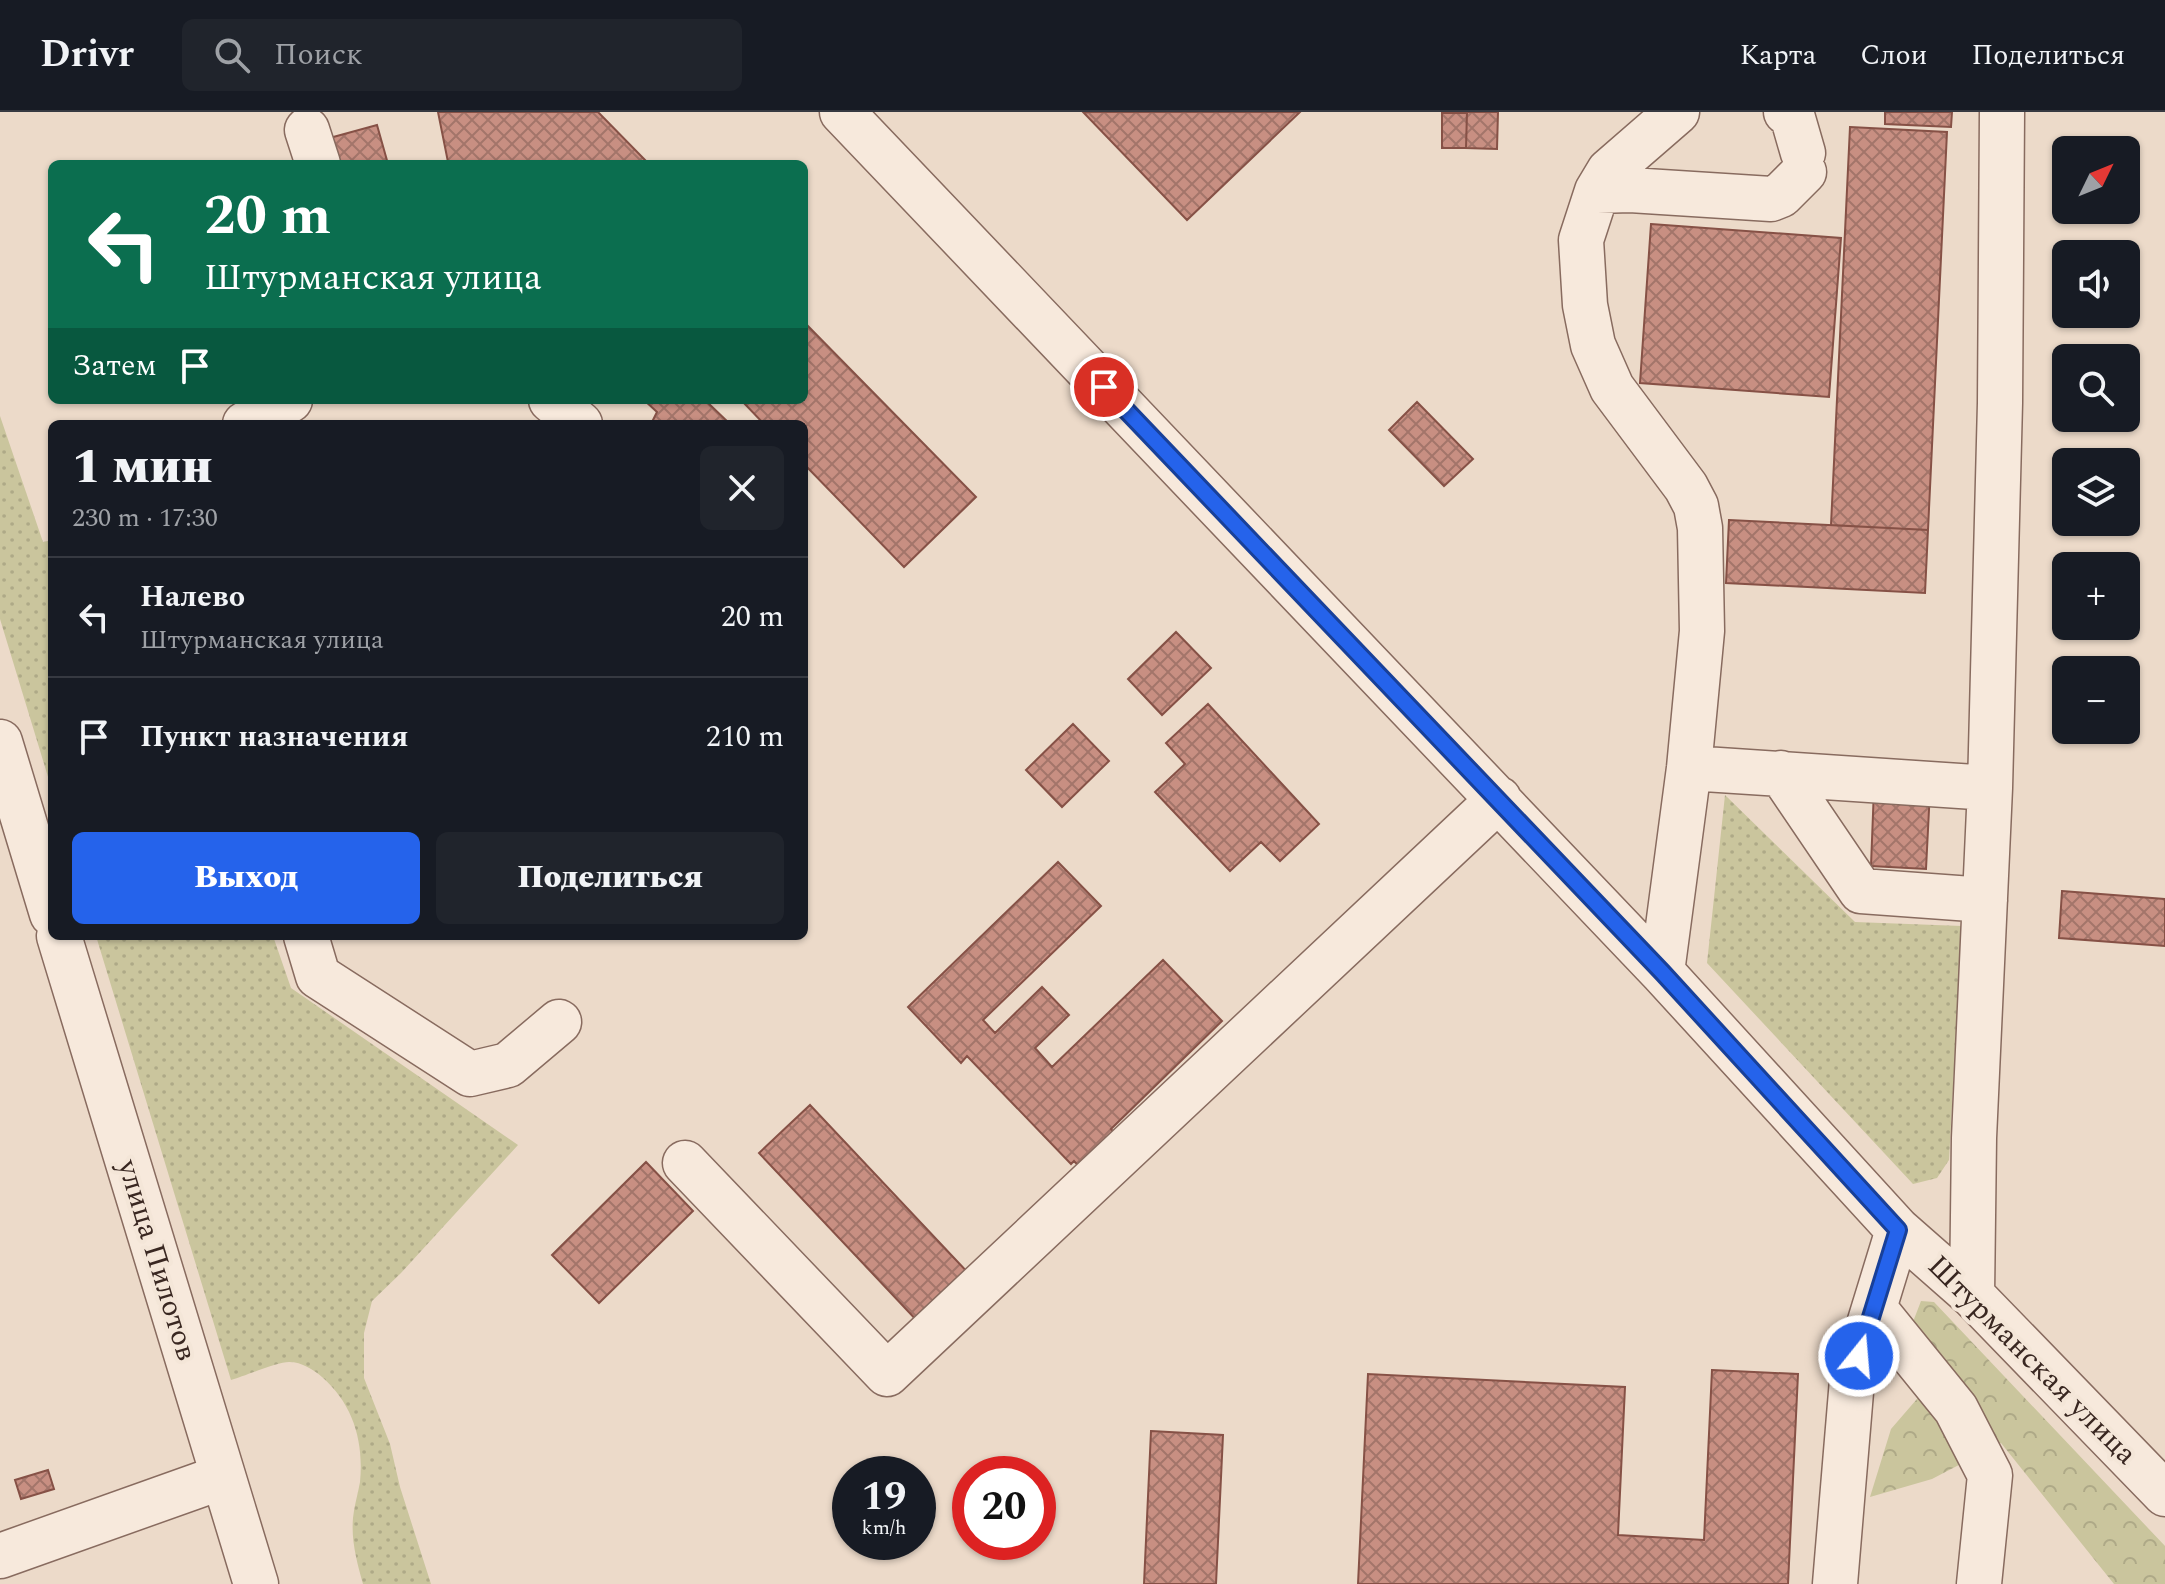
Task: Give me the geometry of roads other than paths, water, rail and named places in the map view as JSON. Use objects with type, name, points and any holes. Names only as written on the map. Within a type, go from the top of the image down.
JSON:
[{"type":"street","name":"Штурманская улица","points":[[842,112],[1499,799],[1898,1230],[1972,1295],[2165,1494]]},
{"type":"street","points":[[1662,972],[1689,768],[1702,631],[1700,528],[1696,506],[1686,487],[1612,388],[1593,345],[1585,305],[1581,240],[1597,191],[1609,171],[1677,112]]},
{"type":"street","points":[[1597,191],[1630,190],[1771,199],[1781,195],[1803,162],[1792,115],[1786,112]]},
{"type":"street","points":[[1972,1295],[1974,1138],[1990,788],[2000,403],[2002,112]]},
{"type":"street","points":[[252,420],[282,404]]},
{"type":"street","points":[[556,404],[575,420]]},
{"type":"street","points":[[0,742],[48,901]]},
{"type":"street","points":[[1689,768],[1990,788]]},
{"type":"street","points":[[1781,773],[1861,891],[1985,900]]},
{"type":"street","points":[[685,1163],[887,1374],[1499,799]]},
{"type":"street","name":"улица Пилотов","points":[[60,940],[256,1584]]},
{"type":"street","points":[[307,940],[318,976],[470,1074],[508,1065],[559,1022]]},
{"type":"street","points":[[1835,1584],[1852,1380],[1898,1230]]},
{"type":"street","points":[[1874,1308],[1956,1409],[1990,1475],[1979,1584]]},
{"type":"street","points":[[0,1556],[222,1477]]},
{"type":"street","points":[[1984,1540],[2001,1584]]}]
